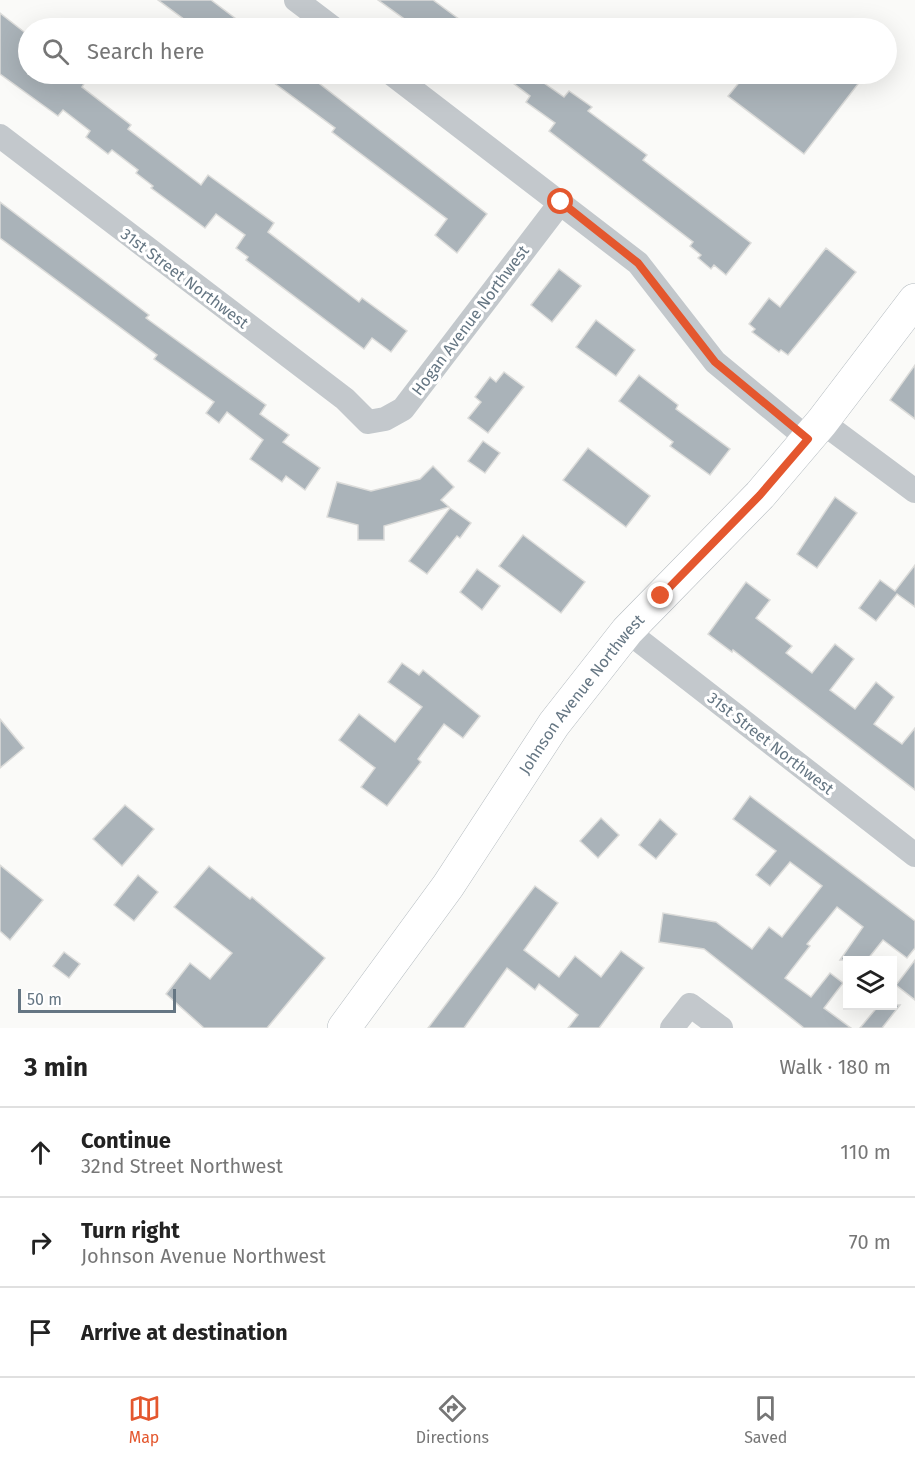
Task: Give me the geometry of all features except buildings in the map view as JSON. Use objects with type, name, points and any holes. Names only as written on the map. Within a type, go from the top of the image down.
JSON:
[{"type":"street","points":[[296,0],[320,18]]},
{"type":"street","points":[[405,84],[638,263],[715,362],[815,430],[915,491]]},
{"type":"street","name":"31st Street Northwest","points":[[0,136],[345,399],[369,422]]},
{"type":"street","name":"Hogan Avenue Northwest","points":[[369,422],[385,419],[403,409],[561,202]]},
{"type":"street","name":"Johnson Avenue Northwest","points":[[344,1028],[448,886],[549,729],[627,631],[760,495],[815,430],[915,300]]},
{"type":"street","name":"31st Street Northwest","points":[[627,631],[915,855]]},
{"type":"street","points":[[672,1028],[690,1005],[721,1028]]},
{"type":"route","points":[[561,202],[638,263],[715,362],[762,404],[808,439],[760,495],[661,596]]}]
